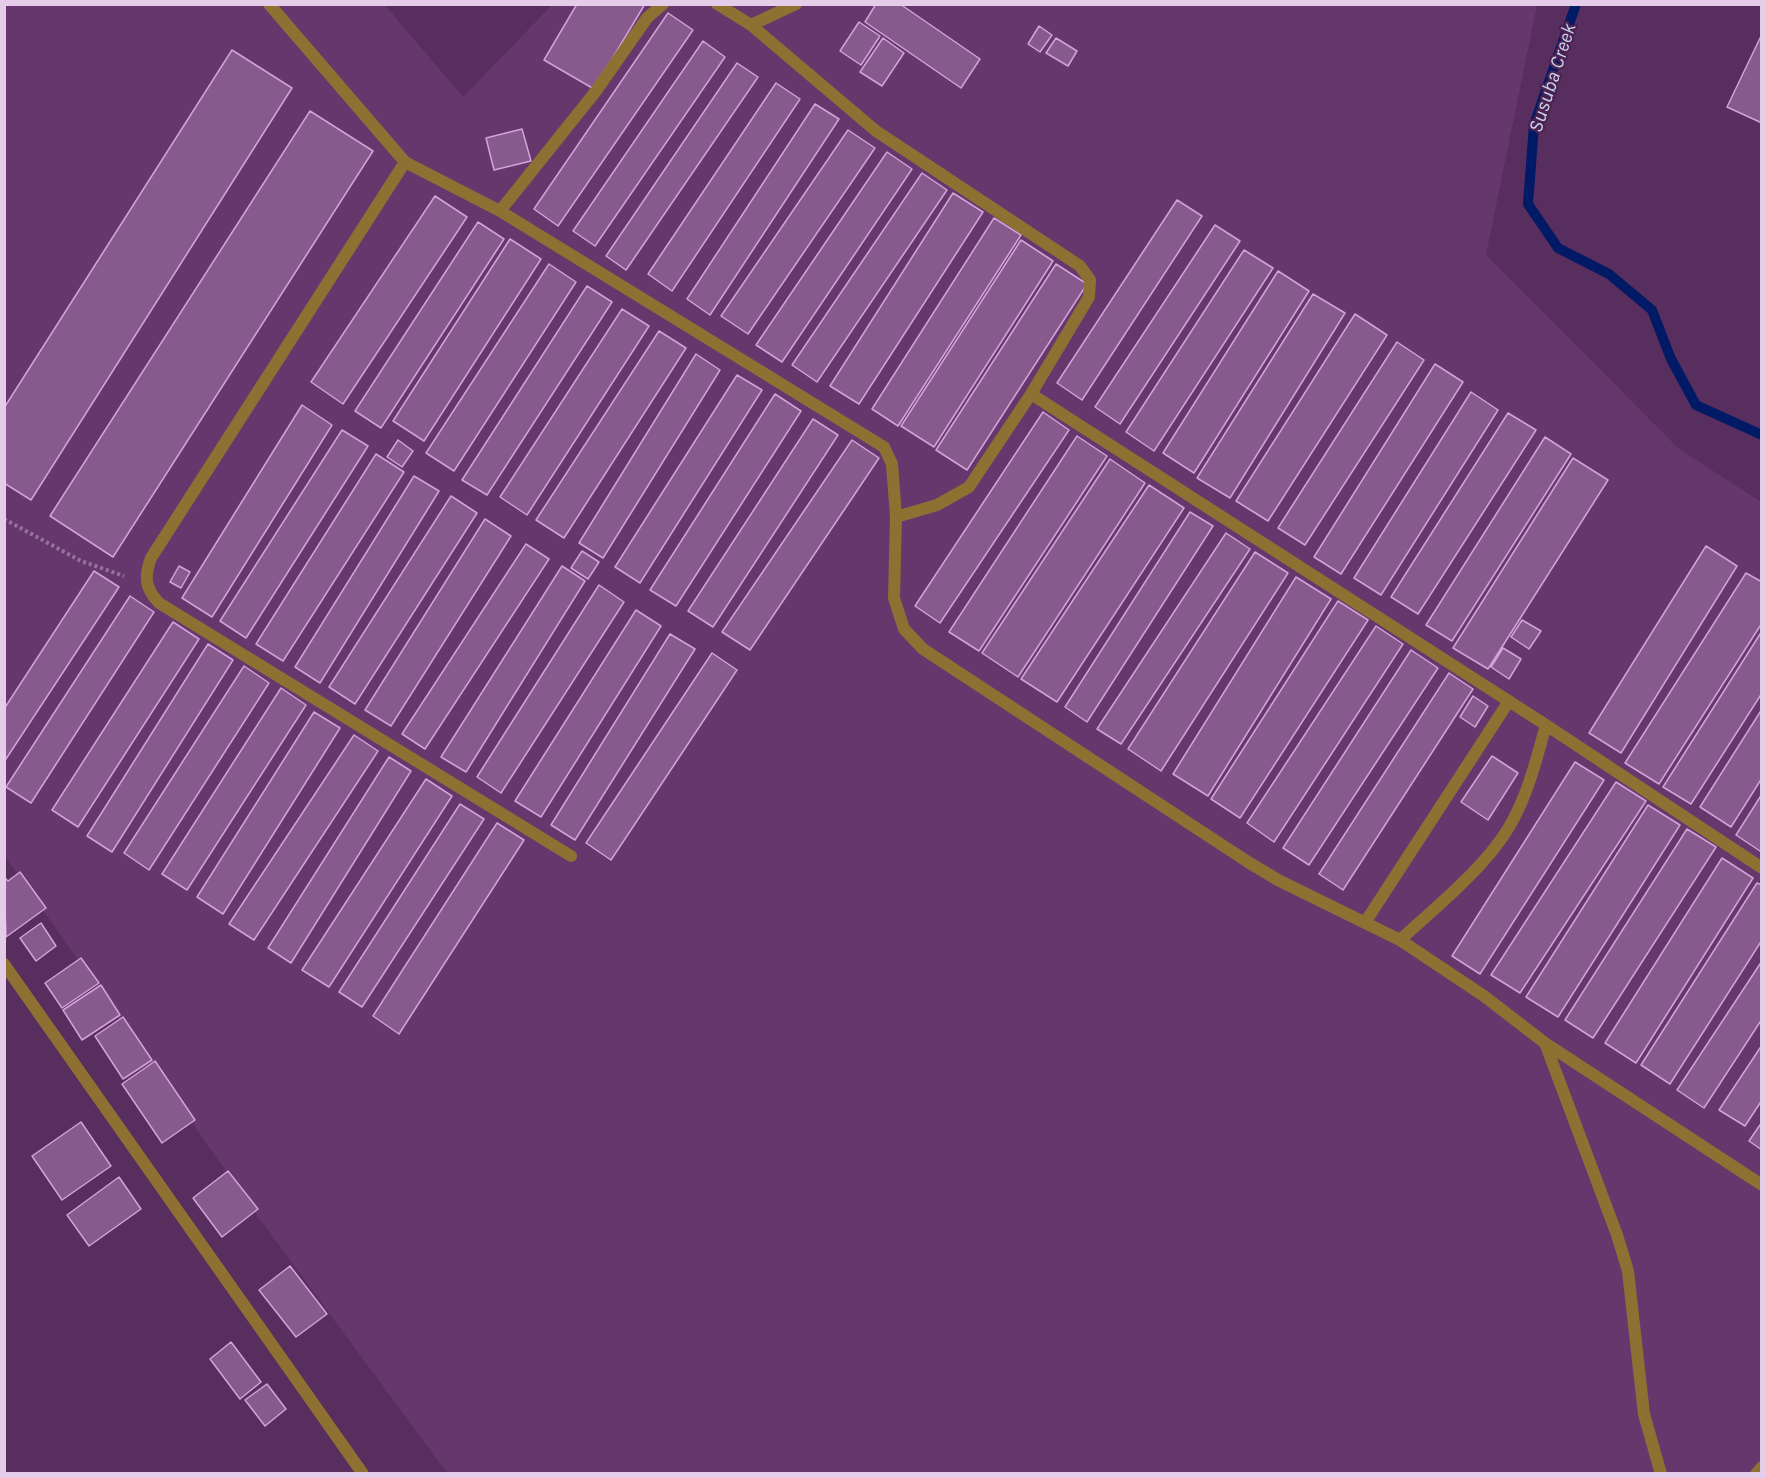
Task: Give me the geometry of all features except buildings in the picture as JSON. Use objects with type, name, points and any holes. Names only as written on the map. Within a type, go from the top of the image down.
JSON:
[{"type":"street","points":[[269,4],[405,162],[500,211],[878,441],[889,454],[892,464],[897,517],[894,598],[904,628],[923,649],[1248,862],[1278,880],[1366,921],[1400,940],[1484,996],[1545,1043],[1761,1185]]},
{"type":"street","points":[[500,211],[596,91],[647,18],[663,4]]},
{"type":"street","points":[[717,4],[751,25],[876,131],[1086,272],[1090,280],[1089,297],[1031,394],[969,487],[938,505],[897,517]]},
{"type":"street","points":[[751,25],[796,4]]},
{"type":"street","points":[[405,162],[151,558],[145,581],[150,593],[159,603],[571,856]]},
{"type":"street","points":[[1031,394],[1546,724],[1761,868]]},
{"type":"street","points":[[1366,921],[1509,701]]},
{"type":"street","points":[[1400,940],[1463,882],[1490,852],[1512,822],[1524,797],[1546,724]]},
{"type":"street","points":[[4,964],[363,1473]]},
{"type":"street","points":[[1545,1043],[1617,1235],[1628,1271],[1644,1414],[1661,1473]]},
{"type":"street","points":[[1756,1473],[1761,1467]]},
{"type":"path","points":[[4,519],[81,561],[145,581]]},
{"type":"shaded area","points":[[4,5],[385,5],[463,97],[552,5],[1537,5],[1486,255],[1678,448],[1761,502],[1761,1473],[447,1473],[256,1214],[5,856]]},
{"type":"waterway","name":"Susuba Creek","points":[[1576,4],[1534,125],[1528,204],[1558,248],[1609,274],[1652,310],[1671,359],[1696,405],[1762,435]]}]
